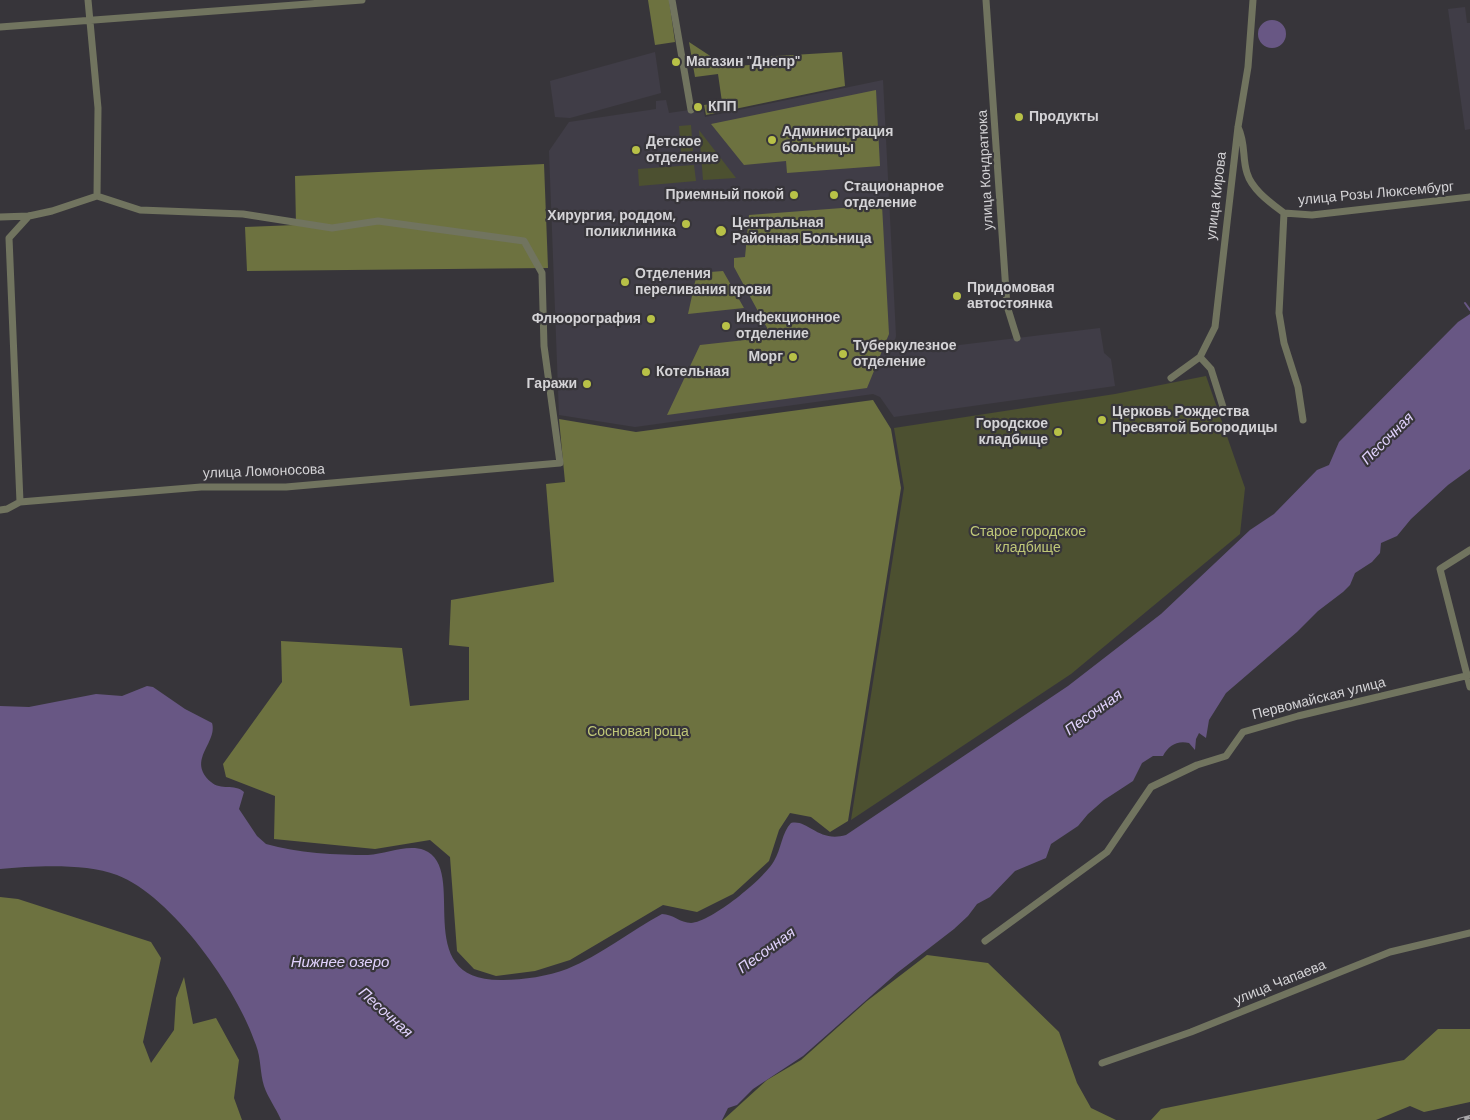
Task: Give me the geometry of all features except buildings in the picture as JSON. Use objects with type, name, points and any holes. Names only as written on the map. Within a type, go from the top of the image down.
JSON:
[{"type":"street","points":[[0,217],[29,216],[52,211],[97,196],[98,108],[88,0]]},
{"type":"street","points":[[0,27],[362,0]]},
{"type":"street","points":[[672,0],[691,110]]},
{"type":"street","name":"улица Кондратюка","points":[[986,0],[1007,306],[1017,338]]},
{"type":"street","name":"улица Кирова","points":[[1171,378],[1200,357],[1214,327],[1238,127],[1248,67],[1252,0]]},
{"type":"street","points":[[1238,127],[1243,137],[1246,166],[1250,180],[1268,201],[1284,213],[1279,313],[1284,343],[1298,387],[1303,420]]},
{"type":"street","name":"улица Ломоносова","points":[[0,510],[20,502],[201,487],[286,487],[560,463],[544,346],[542,273],[524,241],[378,221],[332,228],[243,214],[140,210],[97,196]]},
{"type":"street","name":"улица Розы Люксембург","points":[[1284,213],[1312,215],[1470,197]]},
{"type":"street","points":[[20,502],[9,238],[29,216]]},
{"type":"street","points":[[1200,357],[1211,369],[1223,407]]},
{"type":"street","points":[[1470,550],[1440,569],[1470,687]]},
{"type":"street","name":"Первомайская улица","points":[[985,941],[1107,852],[1151,787],[1197,765],[1226,756],[1243,732],[1298,716],[1468,675]]},
{"type":"street","name":"улица Чапаева","points":[[1102,1063],[1191,1032],[1390,952],[1470,933]]},
{"type":"shaded area","points":[[1465,7],[1467,23],[1470,23],[1470,129],[1465,130],[1448,9]]},
{"type":"shaded area","points":[[655,52],[661,93],[570,118],[555,117],[550,81]]},
{"type":"shaded area","name":"Центральная Районная Больница","points":[[883,80],[895,340],[910,351],[1100,328],[1104,353],[1111,359],[1115,386],[894,417],[880,397],[873,394],[635,427],[559,415],[549,151],[569,122],[656,109],[656,101],[666,100],[669,113],[703,108],[705,117]]},
{"type":"green space","points":[[648,0],[669,0],[675,42],[655,45]]},
{"type":"green space","points":[[689,42],[727,67],[760,64],[760,57],[842,52],[845,86],[706,115],[704,105],[722,102],[718,74],[695,77]]},
{"type":"green space","points":[[876,90],[880,166],[787,173],[786,161],[744,165],[711,124]]},
{"type":"green space","points":[[691,125],[693,151],[681,152],[679,126]]},
{"type":"green space","points":[[699,130],[736,178],[703,180]]},
{"type":"green space","points":[[544,164],[548,268],[247,271],[245,227],[296,225],[295,176]]},
{"type":"green space","points":[[694,165],[696,181],[639,186],[638,169]]},
{"type":"green space","points":[[882,205],[889,334],[867,388],[667,415],[700,345],[772,337],[734,267],[734,258],[745,257],[749,215]]},
{"type":"green space","points":[[723,271],[744,308],[688,314],[697,273]]},
{"type":"green space","name":"Старое городское кладбище","points":[[1206,376],[1245,488],[1240,534],[1071,674],[851,820],[904,488],[894,428],[1115,394]]},
{"type":"green space","name":"Сосновая роща","points":[[873,400],[891,429],[901,488],[848,821],[830,832],[811,817],[790,813],[779,830],[769,861],[733,894],[697,912],[663,905],[570,960],[535,971],[496,976],[474,969],[457,951],[450,857],[430,840],[375,849],[274,839],[275,796],[226,777],[223,764],[282,682],[281,641],[402,648],[410,706],[469,700],[469,647],[449,645],[451,600],[554,582],[546,484],[565,482],[559,419],[636,432]]},
{"type":"green space","points":[[0,897],[18,899],[151,942],[161,958],[143,1042],[151,1063],[174,1030],[176,998],[184,977],[193,1024],[216,1018],[239,1060],[234,1098],[242,1120],[0,1120]]},
{"type":"green space","points":[[927,955],[988,963],[1059,1032],[1077,1083],[1091,1108],[1116,1120],[723,1120],[767,1080],[801,1060],[867,1001]]},
{"type":"green space","points":[[1438,1029],[1470,1029],[1470,1102],[1424,1112],[1410,1106],[1376,1120],[1151,1120],[1161,1109],[1404,1060]]},
{"type":"water","points":[[1272,20],[1282,24],[1286,34],[1282,44],[1272,48],[1262,44],[1258,34],[1262,24]]},
{"type":"water","name":"Нижнее озеро","points":[[1470,314],[1470,469],[1448,485],[1411,519],[1397,536],[1381,543],[1380,553],[1372,562],[1355,573],[1350,585],[1343,592],[1318,611],[1297,632],[1226,693],[1209,720],[1206,738],[1199,733],[1196,739],[1195,750],[1189,743],[1181,742],[1167,749],[1163,756],[1153,756],[1142,763],[1133,781],[1104,800],[1078,826],[1051,844],[1046,858],[1015,871],[990,897],[977,904],[968,916],[954,929],[897,973],[803,1056],[753,1089],[737,1105],[728,1108],[722,1120],[281,1120],[263,1081],[256,1045],[234,998],[200,947],[159,903],[138,886],[117,875],[104,871],[59,866],[0,869],[0,706],[29,707],[96,694],[122,696],[147,686],[153,687],[185,709],[212,723],[211,738],[202,759],[201,766],[204,774],[215,785],[236,788],[244,792],[239,809],[257,836],[266,844],[317,853],[343,855],[368,855],[417,848],[424,850],[437,861],[443,879],[448,945],[456,963],[474,976],[511,980],[552,974],[579,964],[662,914],[670,915],[687,923],[700,921],[723,908],[760,878],[774,861],[791,823],[803,824],[828,836],[846,835],[1068,686],[1161,614],[1250,530],[1274,514],[1317,470],[1329,465],[1339,442],[1458,322]]},
{"type":"waterway","points":[[1465,303],[1470,310]]},
{"type":"railway","points":[[1459,1120],[1470,1117]]},
{"type":"place","name":"Магазин \"Днепр\"","points":[[676,62]]},
{"type":"place","name":"КПП","points":[[698,107]]},
{"type":"place","name":"Продукты","points":[[1019,117]]},
{"type":"place","name":"Администрация больницы","points":[[772,140]]},
{"type":"place","name":"Детское отделение","points":[[636,150]]},
{"type":"place","name":"Приемный покой","points":[[794,195]]},
{"type":"place","name":"Стационарное отделение","points":[[834,195]]},
{"type":"place","name":"Хирургия, роддом, поликлиника","points":[[686,224]]},
{"type":"place","name":"Центральная Районная Больница","points":[[721,231]]},
{"type":"place","name":"Отделения переливания крови","points":[[625,282]]},
{"type":"place","name":"Придомовая автостоянка","points":[[957,296]]},
{"type":"place","name":"Флюорография","points":[[651,319]]},
{"type":"place","name":"Инфекционное отделение","points":[[726,326]]},
{"type":"place","name":"Туберкулезное отделение","points":[[843,354]]},
{"type":"place","name":"Морг","points":[[793,357]]},
{"type":"place","name":"Котельная","points":[[646,372]]},
{"type":"place","name":"Гаражи","points":[[587,384]]},
{"type":"place","name":"Церковь Рождества Пресвятой Богородицы","points":[[1102,420]]},
{"type":"place","name":"Городское кладбище","points":[[1058,432]]},
{"type":"water label","name":"Песочная","points":[[1388,439]]},
{"type":"water label","name":"Песочная","points":[[1094,713]]},
{"type":"water label","name":"Песочная","points":[[767,951]]},
{"type":"water label","name":"Песочная","points":[[385,1013]]}]
